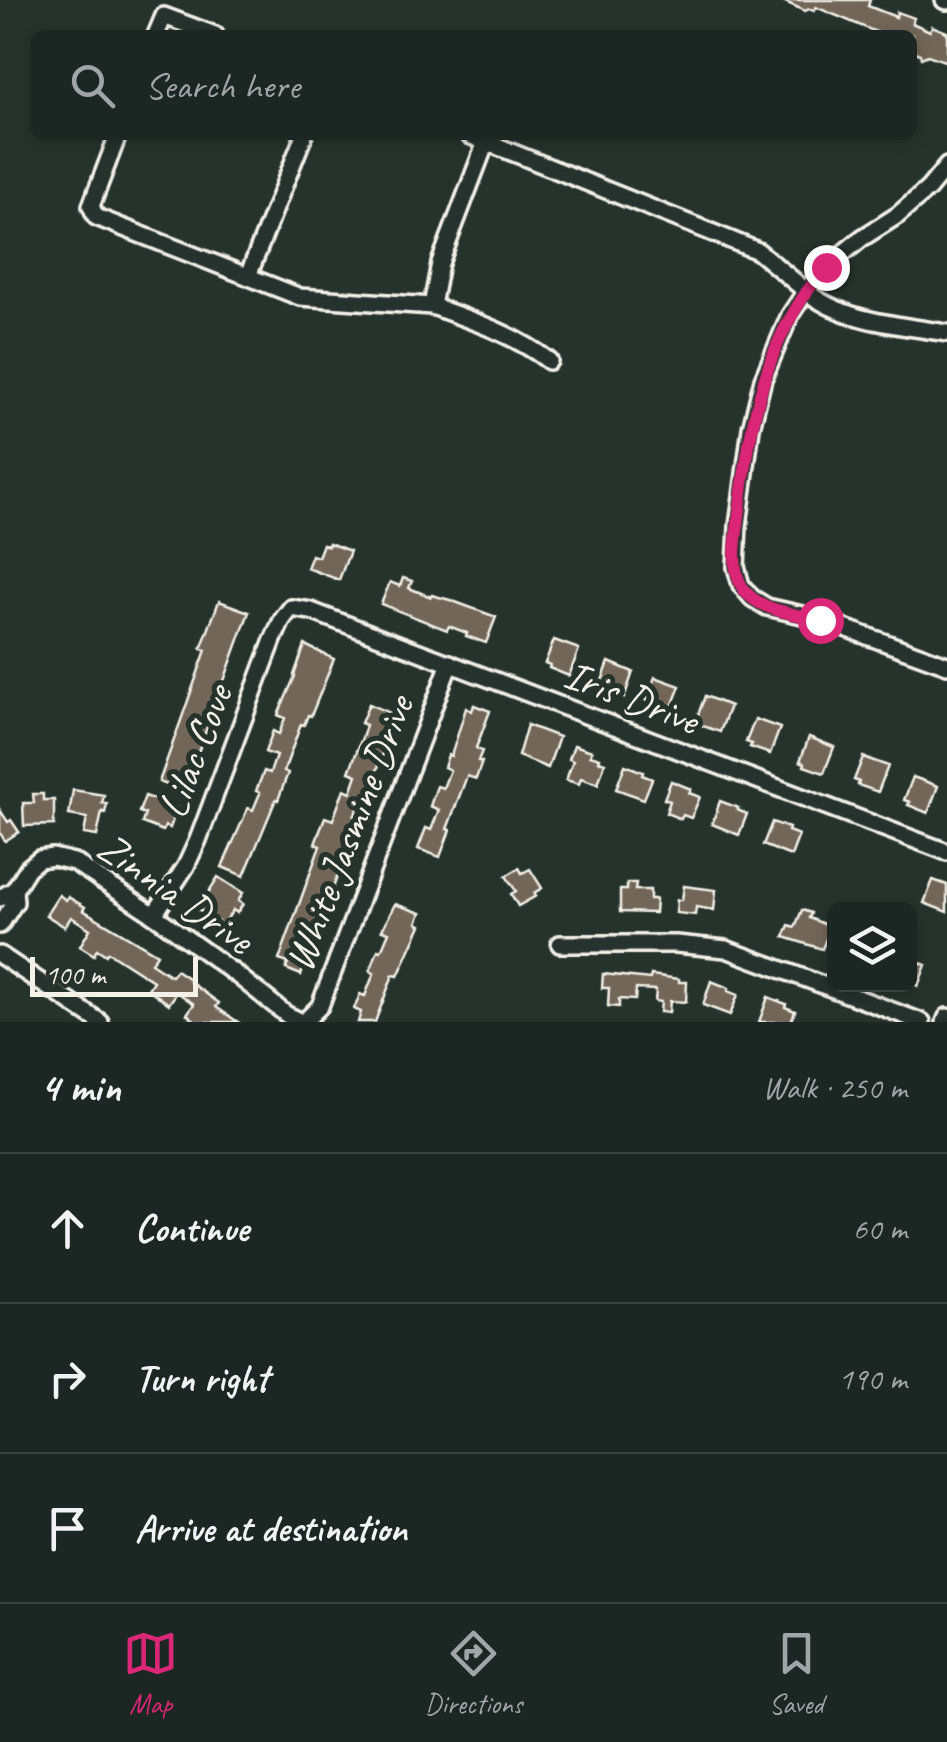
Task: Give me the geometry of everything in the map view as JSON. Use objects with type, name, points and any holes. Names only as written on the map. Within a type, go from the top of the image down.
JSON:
[{"type":"street","points":[[158,30],[164,16],[202,30]]},
{"type":"street","points":[[116,140],[91,206],[96,217],[300,297],[432,306],[490,327],[531,347],[549,361]]},
{"type":"street","points":[[248,276],[302,140]]},
{"type":"street","points":[[481,140],[758,251],[823,305],[878,322],[947,333]]},
{"type":"street","points":[[432,306],[444,250],[486,142]]},
{"type":"street","points":[[947,166],[898,216],[826,267],[790,315],[764,379],[751,428],[736,567],[741,585],[766,607],[820,620],[947,666]]},
{"type":"street","name":"Iris Drive","points":[[292,608],[311,611],[947,852]]},
{"type":"street","name":"Lilac Cove","points":[[154,915],[198,840],[273,640],[292,608]]},
{"type":"street","name":"White Jasmine Drive","points":[[303,1022],[320,1006],[450,663]]},
{"type":"street","name":"Zinnia Drive","points":[[0,925],[15,902],[7,894],[28,868],[38,860],[64,858],[154,915],[287,1016],[303,1022]]},
{"type":"street","points":[[560,944],[676,944],[726,949],[922,1022]]},
{"type":"street","points":[[0,955],[100,1022]]},
{"type":"building","points":[[781,0],[870,0],[868,6],[896,17],[897,12],[914,18],[912,23],[930,31],[932,26],[947,32],[947,62],[928,55],[921,58],[917,53],[917,30],[871,30],[816,7],[814,11]]},
{"type":"building","points":[[323,544],[350,551],[339,580],[307,568],[312,555],[318,557]]},
{"type":"building","points":[[403,578],[412,581],[409,588],[496,617],[486,643],[449,626],[447,630],[381,604],[390,582],[400,586]]},
{"type":"building","points":[[219,601],[249,612],[184,791],[159,782],[206,650],[201,649]]},
{"type":"building","points":[[554,640],[579,649],[569,676],[545,663]]},
{"type":"building","points":[[305,645],[334,659],[311,716],[301,724],[278,800],[244,876],[222,867],[248,808],[253,810],[264,771],[270,773],[276,756],[265,752],[273,731],[279,734],[285,718],[278,715]]},
{"type":"building","points":[[609,662],[633,672],[624,698],[600,686]]},
{"type":"building","points":[[655,677],[680,686],[670,712],[646,700]]},
{"type":"building","points":[[705,696],[730,706],[720,732],[696,720]]},
{"type":"building","points":[[369,704],[397,716],[363,808],[358,806],[351,826],[355,828],[316,934],[312,932],[303,956],[307,958],[301,975],[286,969],[288,963],[279,960],[320,846],[315,844],[325,817],[333,820],[344,789],[351,792],[357,775],[349,772],[366,725],[361,723]]},
{"type":"building","points":[[474,705],[490,711],[476,748],[482,751],[478,761],[482,762],[476,779],[467,776],[440,857],[418,849],[439,810],[430,806],[437,786],[443,788],[450,770],[444,767],[466,708],[472,711]]},
{"type":"building","points":[[755,719],[780,728],[770,754],[746,742]]},
{"type":"building","points":[[527,725],[559,737],[548,768],[518,756]]},
{"type":"building","points":[[809,737],[834,747],[824,773],[800,761]]},
{"type":"building","points":[[574,745],[592,751],[590,755],[605,763],[598,784],[581,778],[579,784],[566,780]]},
{"type":"building","points":[[863,757],[888,766],[878,792],[854,780]]},
{"type":"building","points":[[625,765],[652,779],[644,799],[616,789]]},
{"type":"building","points":[[913,777],[938,786],[928,813],[904,800]]},
{"type":"building","points":[[671,781],[700,797],[691,818],[666,813],[670,801],[664,799]]},
{"type":"building","points":[[73,790],[104,795],[102,803],[107,804],[97,836],[84,834],[87,818],[69,815]]},
{"type":"building","points":[[33,794],[43,794],[43,800],[54,800],[54,825],[24,826],[23,803],[34,803]]},
{"type":"building","points":[[145,796],[177,808],[170,828],[165,826],[163,831],[142,823],[145,814],[139,812]]},
{"type":"building","points":[[720,801],[747,814],[739,835],[712,824]]},
{"type":"building","points":[[0,810],[19,832],[5,841],[0,833]]},
{"type":"building","points":[[772,822],[799,835],[791,856],[763,845]]},
{"type":"building","points":[[519,868],[522,873],[530,869],[542,888],[518,906],[511,894],[516,891],[506,876]]},
{"type":"building","points":[[218,877],[243,893],[238,901],[243,904],[237,913],[233,910],[223,925],[198,909]]},
{"type":"building","points":[[933,880],[947,885],[947,912],[924,903]]},
{"type":"building","points":[[627,883],[636,883],[635,890],[650,890],[650,899],[656,899],[655,913],[620,912],[620,890],[627,890]]},
{"type":"building","points":[[684,886],[716,890],[714,910],[696,907],[695,915],[676,913]]},
{"type":"building","points":[[59,895],[85,907],[83,910],[157,954],[151,963],[171,976],[176,970],[191,980],[219,1003],[216,1007],[238,1022],[197,1022],[187,1014],[194,1004],[177,992],[169,1004],[148,989],[153,981],[108,952],[106,955],[97,949],[94,955],[80,946],[90,929],[71,917],[65,927],[46,915]]},
{"type":"building","points":[[395,904],[421,913],[417,923],[421,925],[398,976],[393,975],[375,1022],[358,1022],[361,1012],[354,1009],[360,994],[365,996],[374,973],[370,971],[389,932],[382,930]]},
{"type":"building","points":[[802,910],[811,913],[809,918],[827,925],[822,949],[784,937],[789,925],[795,927]]},
{"type":"building","points":[[917,962],[926,965],[917,986]]},
{"type":"building","points":[[603,974],[679,979],[687,982],[686,1002],[670,1001],[669,1012],[660,1012],[656,990],[636,989],[635,1000],[619,999],[619,1007],[608,1006],[609,988],[602,988]]},
{"type":"building","points":[[711,981],[738,995],[730,1015],[703,1005]]},
{"type":"building","points":[[768,997],[795,1011],[791,1022],[759,1022]]},
{"type":"route","points":[[820,620],[766,607],[741,585],[736,567],[751,428],[764,379],[790,315],[826,267]]}]
